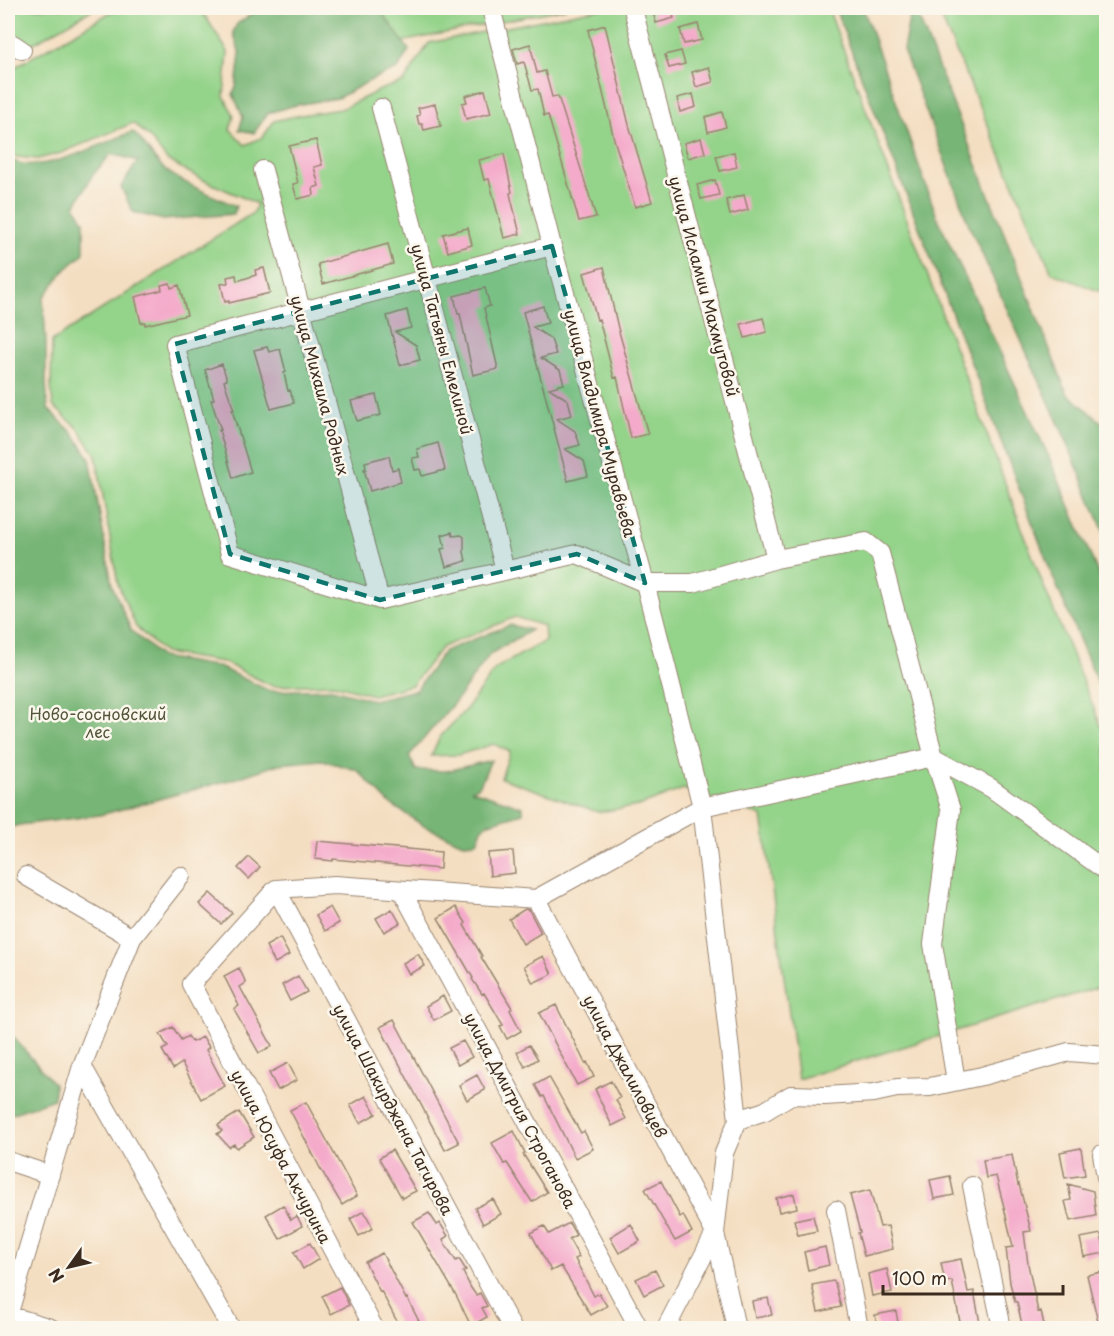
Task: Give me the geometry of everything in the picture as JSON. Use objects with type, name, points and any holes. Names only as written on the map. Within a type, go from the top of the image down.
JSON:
[{"type":"street","name":"улица Владимира Муравьева","points":[[491,8],[552,246],[645,583],[702,807],[738,1120]]},
{"type":"street","name":"улица Исламии Махмутовой","points":[[634,13],[776,559]]},
{"type":"street","name":"улица Татьяны Емелиной","points":[[381,108],[505,570]]},
{"type":"street","name":"улица Михаила Родных","points":[[263,170],[380,600]]},
{"type":"street","points":[[552,246],[175,344],[230,554],[380,600],[577,554],[645,583],[693,583],[776,559],[866,542],[880,553],[934,757],[951,810],[933,944],[957,1081]]},
{"type":"street","points":[[276,889],[335,885],[536,899],[702,807],[934,757],[991,788],[1107,870]]},
{"type":"street","points":[[26,876],[132,938]]},
{"type":"street","points":[[51,1329],[8,1316],[82,1066],[132,938],[181,876]]},
{"type":"street","name":"улица Юсуфа Акчурина","points":[[276,889],[191,984],[374,1329]]},
{"type":"street","name":"улица Шакирджана Тагирова","points":[[276,889],[512,1329]]},
{"type":"street","name":"улица Дмитрия Строганова","points":[[402,891],[639,1329]]},
{"type":"street","name":"улица Джалиловцев","points":[[536,899],[715,1233]]},
{"type":"street","points":[[736,1329],[715,1233],[724,1153],[738,1120],[765,1111],[791,1095],[873,1094],[897,1088],[930,1087],[1069,1052],[1107,1055]]},
{"type":"street","points":[[82,1066],[231,1329]]},
{"type":"street","points":[[1102,1154],[1107,1177]]},
{"type":"street","points":[[8,1161],[50,1175]]},
{"type":"street","points":[[972,1186],[1002,1329]]},
{"type":"street","points":[[836,1210],[859,1329]]},
{"type":"street","points":[[666,1329],[715,1233]]},
{"type":"highlighted area","points":[[552,246],[645,583],[577,554],[380,600],[230,554],[175,344]]},
{"type":"green space","points":[[8,8],[95,8],[8,58]]},
{"type":"green space","points":[[118,8],[200,8],[228,52],[224,96],[234,116],[230,129],[245,145],[263,137],[274,121],[341,109],[382,89],[404,82],[429,43],[601,8],[828,8],[1042,582],[1106,738],[1106,985],[798,1079],[762,816],[683,789],[639,806],[598,812],[501,778],[510,752],[494,744],[458,755],[431,756],[440,737],[467,708],[496,668],[545,641],[544,626],[515,617],[442,647],[412,685],[373,695],[334,684],[272,686],[223,662],[164,653],[136,627],[118,584],[96,455],[78,428],[53,406],[52,341],[253,213],[257,204],[199,178],[167,160],[150,138],[133,123],[61,153],[38,159],[17,157],[8,151],[8,71]]},
{"type":"green space","points":[[261,8],[379,8],[409,50],[398,69],[375,78],[338,98],[296,105],[268,113],[254,133],[239,130],[243,117],[233,94],[240,54],[233,32],[237,24]]},
{"type":"green space","points":[[379,8],[566,8],[397,43]]},
{"type":"green space","points":[[835,8],[863,8],[937,217],[1048,455],[1106,592],[1106,703],[1053,577]]},
{"type":"green space","points":[[911,8],[915,8],[1067,393],[1106,426],[1106,537],[1066,440],[969,225],[903,50]]},
{"type":"green space","points":[[937,8],[1106,8],[1106,294],[1052,273]]},
{"type":"green space","name":"Ново-сосновский лес","points":[[133,132],[166,171],[236,206],[234,214],[163,220],[133,212],[121,187],[138,161],[111,154],[92,176],[75,206],[84,221],[84,253],[65,270],[43,298],[48,409],[72,432],[90,458],[112,585],[131,630],[161,657],[219,667],[270,691],[332,689],[373,700],[416,690],[444,651],[510,625],[531,630],[490,654],[458,698],[409,756],[416,770],[447,771],[491,760],[480,785],[472,790],[523,807],[523,813],[489,823],[483,827],[477,842],[463,843],[424,826],[389,803],[357,770],[321,760],[279,764],[237,778],[100,815],[8,828],[8,158],[21,163],[52,162],[87,151]]},
{"type":"green space","points":[[8,1031],[54,1084],[54,1099],[8,1115]]},
{"type":"building","points":[[652,8],[671,8],[674,18],[656,23]]},
{"type":"building","points":[[698,24],[702,40],[684,44],[680,29]]},
{"type":"building","points":[[605,25],[629,125],[652,202],[635,207],[614,139],[588,30]]},
{"type":"building","points":[[530,44],[537,73],[545,71],[552,97],[558,96],[596,217],[579,221],[548,115],[544,116],[538,89],[532,90],[524,62],[517,64],[513,49]]},
{"type":"building","points":[[681,51],[685,64],[669,68],[665,55]]},
{"type":"building","points":[[709,67],[713,82],[696,87],[692,72]]},
{"type":"building","points":[[485,90],[491,113],[466,119],[462,103],[467,102],[465,96]]},
{"type":"building","points":[[693,94],[696,107],[680,112],[677,98]]},
{"type":"building","points":[[435,104],[441,126],[424,130],[422,124],[419,124],[418,108]]},
{"type":"building","points":[[722,112],[726,127],[708,132],[705,117]]},
{"type":"building","points":[[701,138],[705,153],[688,158],[684,143]]},
{"type":"building","points":[[316,140],[322,165],[314,167],[319,186],[313,188],[314,195],[297,199],[293,184],[298,183],[289,146]]},
{"type":"building","points":[[734,152],[737,167],[720,171],[716,156]]},
{"type":"building","points":[[504,154],[520,234],[504,238],[489,179],[484,180],[479,160]]},
{"type":"building","points":[[715,180],[719,195],[701,199],[697,185]]},
{"type":"building","points":[[744,195],[748,210],[730,215],[726,200]]},
{"type":"building","points":[[468,228],[472,245],[448,252],[443,234]]},
{"type":"building","points":[[388,244],[393,264],[323,284],[318,264]]},
{"type":"building","points":[[604,267],[618,328],[648,434],[631,438],[617,377],[614,378],[584,273]]},
{"type":"building","points":[[264,268],[270,293],[225,302],[221,284],[228,283],[227,277],[236,275],[237,281],[256,275],[255,270]]},
{"type":"building","points":[[170,283],[171,288],[179,285],[187,315],[145,325],[145,322],[141,323],[135,297],[162,290],[161,285]]},
{"type":"building","points":[[485,288],[490,306],[484,308],[498,369],[473,375],[454,296]]},
{"type":"building","points":[[543,306],[548,323],[533,327],[551,339],[556,354],[541,358],[560,370],[564,384],[549,388],[568,400],[572,415],[557,419],[575,431],[580,445],[565,449],[584,461],[588,476],[568,481],[523,312]]},
{"type":"building","points":[[407,310],[411,328],[395,332],[416,345],[420,360],[400,365],[387,316]]},
{"type":"building","points":[[763,318],[767,332],[745,338],[741,324]]},
{"type":"building","points":[[267,347],[269,352],[280,349],[288,391],[290,390],[294,403],[271,409],[254,350]]},
{"type":"building","points":[[222,364],[227,380],[224,381],[251,472],[233,478],[205,370]]},
{"type":"building","points":[[376,395],[381,415],[357,421],[351,401]]},
{"type":"building","points":[[438,443],[445,470],[422,476],[420,469],[415,470],[412,458],[419,457],[417,449]]},
{"type":"building","points":[[389,456],[392,470],[398,468],[401,482],[370,491],[364,469],[366,469],[365,462]]},
{"type":"building","points":[[452,532],[453,536],[464,537],[466,561],[446,567],[441,549],[445,548],[442,535]]},
{"type":"building","points":[[317,841],[441,852],[440,869],[315,859]]},
{"type":"building","points":[[513,851],[515,873],[490,876],[488,853]]},
{"type":"building","points":[[249,857],[260,867],[249,879],[238,868]]},
{"type":"building","points":[[210,893],[232,913],[221,924],[199,904]]},
{"type":"building","points":[[330,907],[339,923],[325,931],[316,915]]},
{"type":"building","points":[[456,907],[481,957],[512,1008],[510,1010],[521,1031],[507,1039],[500,1026],[503,1025],[484,993],[482,994],[472,979],[438,918]]},
{"type":"building","points":[[392,909],[400,923],[384,932],[376,918]]},
{"type":"building","points":[[525,909],[529,910],[541,933],[523,944],[509,919]]},
{"type":"building","points":[[280,938],[289,955],[275,963],[266,946]]},
{"type":"building","points":[[418,954],[425,966],[409,974],[403,963]]},
{"type":"building","points":[[543,956],[552,974],[533,983],[524,966]]},
{"type":"building","points":[[239,968],[246,983],[240,987],[272,1046],[259,1053],[234,1009],[239,1006],[224,976]]},
{"type":"building","points":[[298,976],[307,992],[290,1001],[282,985]]},
{"type":"building","points":[[443,996],[451,1011],[434,1020],[426,1006]]},
{"type":"building","points":[[556,1005],[594,1077],[577,1085],[539,1013]]},
{"type":"building","points":[[394,1020],[459,1143],[445,1150],[380,1027]]},
{"type":"building","points":[[173,1027],[181,1040],[188,1036],[192,1042],[203,1037],[209,1047],[206,1050],[225,1086],[201,1099],[182,1063],[173,1069],[162,1050],[168,1047],[160,1034]]},
{"type":"building","points":[[463,1041],[472,1057],[458,1065],[449,1048]]},
{"type":"building","points":[[529,1045],[538,1059],[525,1067],[517,1052]]},
{"type":"building","points":[[288,1063],[297,1080],[278,1090],[269,1073]]},
{"type":"building","points":[[477,1075],[485,1090],[467,1100],[459,1085]]},
{"type":"building","points":[[549,1077],[581,1133],[584,1131],[593,1149],[575,1158],[544,1096],[542,1097],[535,1085]]},
{"type":"building","points":[[611,1081],[620,1098],[616,1100],[626,1119],[612,1126],[595,1089]]},
{"type":"building","points":[[366,1096],[376,1114],[360,1123],[350,1105]]},
{"type":"building","points":[[306,1102],[357,1196],[342,1205],[290,1110]]},
{"type":"building","points":[[239,1112],[254,1137],[237,1148],[234,1144],[229,1147],[217,1134],[222,1131],[218,1125]]},
{"type":"building","points":[[514,1131],[525,1153],[523,1154],[547,1192],[532,1202],[507,1163],[504,1164],[492,1143]]},
{"type":"building","points":[[1081,1148],[1085,1175],[1065,1178],[1060,1152]]},
{"type":"building","points":[[392,1150],[416,1191],[402,1198],[379,1158]]},
{"type":"building","points":[[1012,1155],[1031,1231],[1024,1232],[1028,1264],[1038,1312],[1041,1311],[1045,1329],[1023,1329],[1010,1283],[1006,1248],[1013,1247],[1004,1207],[996,1176],[986,1178],[983,1160]]},
{"type":"building","points":[[950,1176],[954,1195],[934,1199],[930,1180]]},
{"type":"building","points":[[661,1181],[680,1217],[683,1215],[692,1232],[675,1241],[645,1189]]},
{"type":"building","points":[[1068,1184],[1093,1191],[1096,1216],[1070,1221],[1065,1201],[1071,1200]]},
{"type":"building","points":[[870,1190],[880,1227],[888,1226],[893,1249],[864,1256],[850,1195]]},
{"type":"building","points":[[794,1194],[797,1208],[779,1212],[776,1198]]},
{"type":"building","points":[[493,1199],[501,1214],[483,1224],[475,1208]]},
{"type":"building","points":[[283,1205],[291,1220],[297,1216],[302,1226],[280,1239],[266,1215]]},
{"type":"building","points":[[364,1211],[373,1228],[359,1236],[350,1219]]},
{"type":"building","points":[[429,1213],[437,1225],[440,1223],[448,1236],[443,1239],[445,1244],[456,1261],[459,1259],[466,1270],[463,1272],[471,1288],[476,1295],[480,1293],[487,1306],[482,1308],[487,1317],[471,1326],[456,1295],[413,1222]]},
{"type":"building","points":[[813,1216],[817,1231],[798,1235],[794,1220]]},
{"type":"building","points":[[569,1223],[576,1235],[569,1239],[579,1257],[575,1259],[594,1296],[599,1293],[607,1306],[591,1315],[561,1266],[551,1271],[531,1233],[544,1226],[549,1234]]},
{"type":"building","points":[[631,1224],[640,1241],[619,1253],[610,1237]]},
{"type":"building","points":[[1101,1234],[1105,1253],[1084,1257],[1080,1238]]},
{"type":"building","points":[[310,1243],[319,1259],[303,1269],[294,1252]]},
{"type":"building","points":[[825,1247],[829,1265],[808,1270],[804,1252]]},
{"type":"building","points":[[382,1253],[423,1329],[401,1329],[380,1292],[365,1262]]},
{"type":"building","points":[[961,1259],[968,1292],[974,1291],[980,1323],[961,1327],[952,1281],[945,1282],[941,1263]]},
{"type":"building","points":[[887,1269],[892,1292],[872,1296],[868,1274]]},
{"type":"building","points":[[655,1270],[663,1285],[644,1295],[636,1279]]},
{"type":"building","points":[[1107,1271],[1107,1320],[1098,1322],[1087,1275]]},
{"type":"building","points":[[833,1281],[841,1307],[818,1312],[812,1285]]},
{"type":"building","points":[[340,1287],[349,1305],[331,1314],[322,1296]]},
{"type":"building","points":[[768,1298],[772,1315],[755,1318],[752,1301]]},
{"type":"building","points":[[896,1311],[899,1329],[878,1329],[875,1315]]}]
